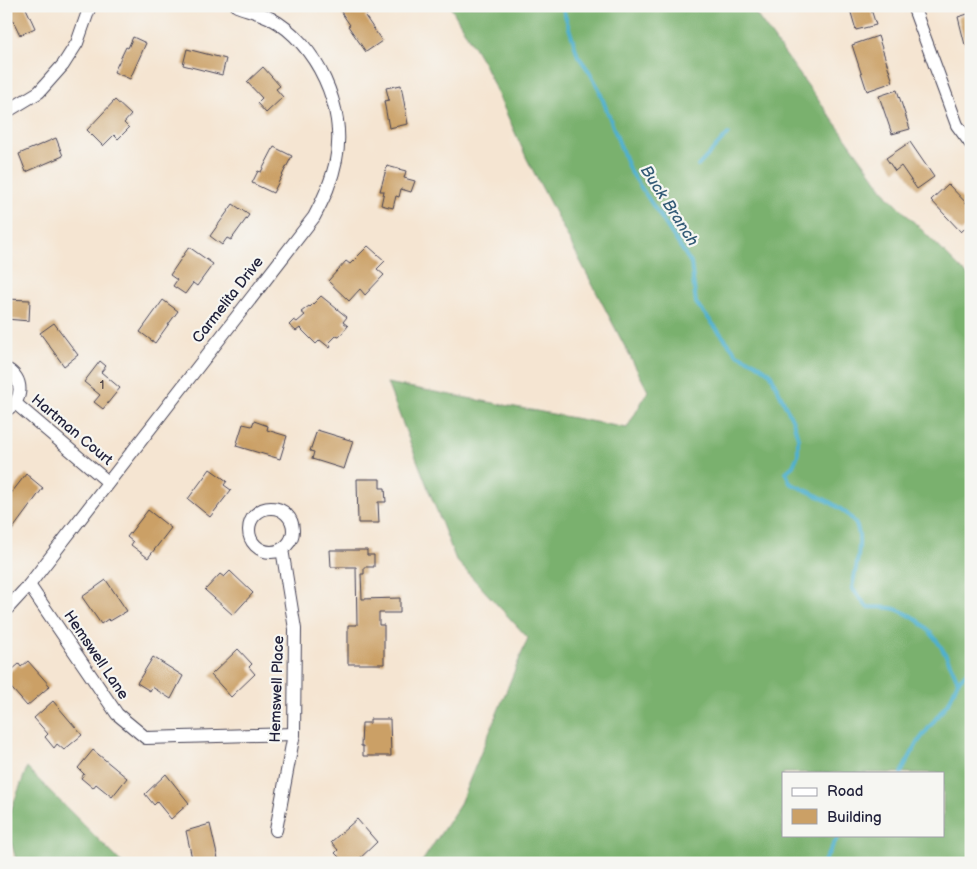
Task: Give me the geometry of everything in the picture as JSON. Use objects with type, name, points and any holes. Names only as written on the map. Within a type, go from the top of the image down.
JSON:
[{"type":"street","points":[[6,112],[39,92],[63,65],[77,43],[90,6]]},
{"type":"street","name":"Carmelita Drive","points":[[6,610],[29,585],[314,217],[329,188],[337,158],[338,124],[331,94],[321,71],[308,51],[291,34],[270,19],[237,6]]},
{"type":"street","points":[[913,6],[957,125],[971,144]]},
{"type":"street","name":"Hartman Court","points":[[6,369],[14,374],[20,386],[20,392],[11,406],[108,482]]},
{"type":"street","name":"Hemswell Place","points":[[276,830],[294,734],[295,629],[282,549]]},
{"type":"street","name":"Hemswell Lane","points":[[29,585],[117,714],[146,738],[294,734]]},
{"type":"green space","points":[[450,6],[750,6],[888,196],[971,279],[971,863],[421,863],[459,806],[528,638],[456,560],[387,383],[627,428],[648,391],[527,159],[485,66]]},
{"type":"green space","points":[[27,768],[122,863],[17,863],[6,823]]},
{"type":"building","points":[[6,6],[25,6],[35,28],[20,35]]},
{"type":"building","points":[[350,6],[364,6],[369,13],[365,16],[382,41],[366,52],[341,12]]},
{"type":"building","points":[[849,6],[870,6],[876,25],[856,30]]},
{"type":"building","points":[[971,13],[971,44],[965,45],[958,17]]},
{"type":"building","points":[[878,36],[893,82],[867,91],[852,45]]},
{"type":"building","points":[[133,37],[146,43],[130,79],[114,72]]},
{"type":"building","points":[[187,49],[226,59],[222,75],[183,65]]},
{"type":"building","points":[[263,67],[280,86],[276,89],[283,97],[266,113],[257,103],[262,98],[247,82]]},
{"type":"building","points":[[401,85],[408,124],[389,128],[384,101],[389,100],[386,88]]},
{"type":"building","points":[[897,90],[910,129],[892,134],[879,96]]},
{"type":"building","points":[[115,100],[131,115],[124,123],[129,128],[118,139],[114,135],[103,146],[87,130]]},
{"type":"building","points":[[56,138],[63,156],[26,172],[19,154]]},
{"type":"building","points":[[910,142],[934,177],[917,189],[901,166],[895,171],[886,158]]},
{"type":"building","points":[[274,147],[292,156],[273,193],[252,183],[258,171],[261,172]]},
{"type":"building","points":[[387,166],[406,171],[404,178],[415,181],[411,192],[401,189],[399,197],[396,196],[393,208],[381,205],[384,191],[380,191]]},
{"type":"building","points":[[948,184],[971,208],[971,223],[961,232],[931,200]]},
{"type":"building","points":[[233,204],[249,215],[231,240],[227,238],[222,245],[210,236]]},
{"type":"building","points":[[368,246],[385,261],[377,269],[384,275],[365,295],[360,289],[349,301],[328,281],[346,261],[350,264]]},
{"type":"building","points":[[189,247],[213,264],[197,286],[193,283],[185,294],[173,286],[177,280],[170,275]]},
{"type":"building","points":[[321,296],[347,317],[343,322],[348,326],[339,337],[336,336],[329,343],[330,348],[320,340],[316,344],[300,328],[296,331],[289,325],[294,320],[297,322],[305,315],[301,312],[310,307]]},
{"type":"building","points":[[6,299],[30,300],[29,321],[6,319]]},
{"type":"building","points":[[163,300],[178,311],[155,343],[140,332]]},
{"type":"building","points":[[54,323],[78,355],[64,366],[40,333]]},
{"type":"building","points":[[100,361],[106,366],[101,372],[120,388],[103,409],[94,402],[100,395],[84,382]]},
{"type":"building","points":[[254,421],[268,426],[267,430],[287,436],[280,459],[236,446],[243,424],[252,426]]},
{"type":"building","points":[[317,430],[353,441],[344,469],[312,459],[314,452],[310,451]]},
{"type":"building","points":[[210,469],[227,481],[224,485],[231,490],[210,517],[188,499]]},
{"type":"building","points":[[26,474],[43,488],[12,530],[6,526],[6,500]]},
{"type":"building","points":[[357,479],[380,479],[380,488],[385,488],[386,502],[378,502],[379,523],[358,523]]},
{"type":"building","points":[[148,510],[171,528],[148,558],[131,545],[133,542],[127,537]]},
{"type":"building","points":[[330,550],[367,550],[367,555],[374,555],[374,567],[364,567],[364,574],[361,574],[362,599],[400,598],[400,613],[379,613],[379,625],[384,625],[384,664],[348,664],[348,625],[357,625],[356,567],[331,567]]},
{"type":"building","points":[[230,571],[253,593],[233,615],[205,590],[220,574],[224,577]]},
{"type":"building","points":[[106,580],[127,611],[101,624],[82,597]]},
{"type":"building","points":[[238,649],[252,664],[249,667],[255,674],[231,697],[211,675]]},
{"type":"building","points":[[153,657],[183,676],[171,699],[152,687],[150,691],[137,683]]},
{"type":"building","points":[[28,661],[50,686],[27,706],[6,682],[6,675],[19,664],[21,667]]},
{"type":"building","points":[[53,701],[82,735],[64,750],[57,744],[54,748],[45,737],[48,734],[34,718]]},
{"type":"building","points":[[370,719],[390,719],[391,756],[363,756],[363,746],[361,746],[362,723],[370,723]]},
{"type":"building","points":[[93,750],[127,778],[112,797],[96,784],[93,788],[81,778],[84,774],[78,768]]},
{"type":"building","points":[[166,774],[189,803],[171,819],[157,802],[154,805],[145,794]]},
{"type":"building","points":[[357,819],[377,842],[355,863],[345,863],[335,853],[338,850],[331,842]]},
{"type":"building","points":[[210,824],[218,859],[204,863],[193,863],[186,831]]},
{"type":"waterway","name":"Buck Branch","points":[[562,6],[578,56],[598,87],[629,169],[691,263],[696,303],[737,354],[756,363],[770,373],[793,421],[798,438],[798,455],[793,466],[786,472],[790,483],[839,508],[854,522],[858,530],[859,543],[852,588],[867,607],[894,609],[909,615],[919,622],[928,630],[942,649],[958,681]]},
{"type":"waterway","points":[[698,166],[728,134]]},
{"type":"waterway","points":[[902,772],[918,742],[950,700],[958,681],[971,668]]},
{"type":"waterway","points":[[823,863],[838,836]]}]
